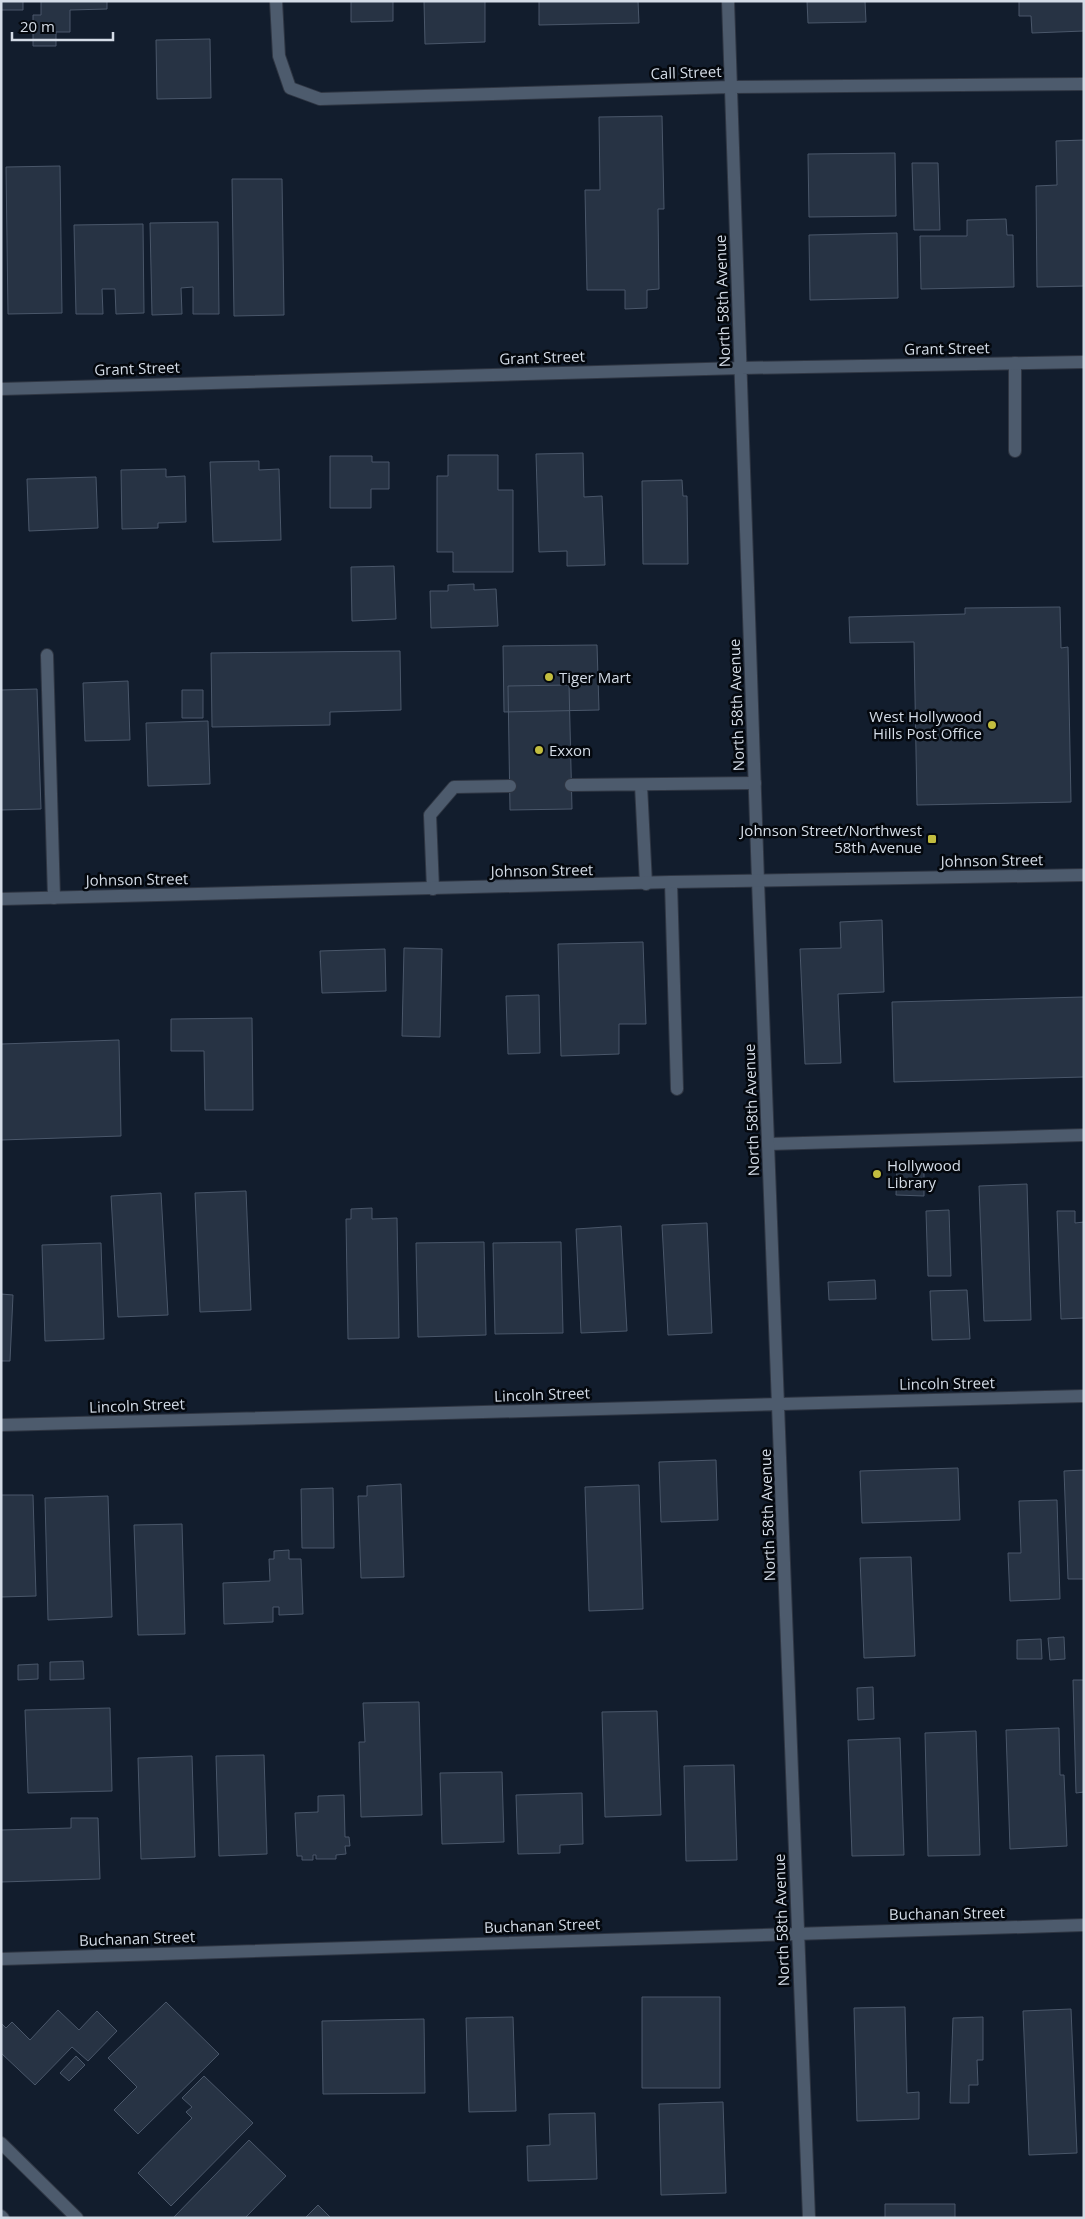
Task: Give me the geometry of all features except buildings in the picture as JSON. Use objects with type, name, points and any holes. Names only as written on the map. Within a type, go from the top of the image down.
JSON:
[{"type":"street","name":"Call Street","points":[[276,1],[279,56],[290,88],[320,99],[730,87],[1084,84]]},
{"type":"street","name":"North 58th Avenue","points":[[728,1],[758,881],[809,2218]]},
{"type":"street","name":"Grant Street","points":[[1,389],[741,368],[1084,362]]},
{"type":"street","points":[[1014,363],[1014,451]]},
{"type":"street","points":[[47,655],[54,898]]},
{"type":"street","points":[[572,785],[755,783]]},
{"type":"street","points":[[641,785],[646,884]]},
{"type":"street","points":[[433,889],[430,815],[454,787],[510,786]]},
{"type":"street","name":"Johnson Street","points":[[1,899],[671,882],[1084,875]]},
{"type":"street","points":[[671,882],[678,1088]]},
{"type":"street","points":[[768,1144],[1084,1135]]},
{"type":"street","name":"Lincoln Street","points":[[1,1425],[1084,1396]]},
{"type":"street","name":"Buchanan Street","points":[[1,1959],[1084,1925]]},
{"type":"street","points":[[1,2143],[77,2218]]},
{"type":"place","name":"Tiger Mart","points":[[549,677]]},
{"type":"place","name":"West Hollywood Hills Post Office","points":[[992,725]]},
{"type":"place","name":"Exxon","points":[[539,750]]},
{"type":"place","name":"Johnson Street/Northwest 58th Avenue","points":[[932,839]]},
{"type":"place","name":"Hollywood Library","points":[[877,1174]]}]
